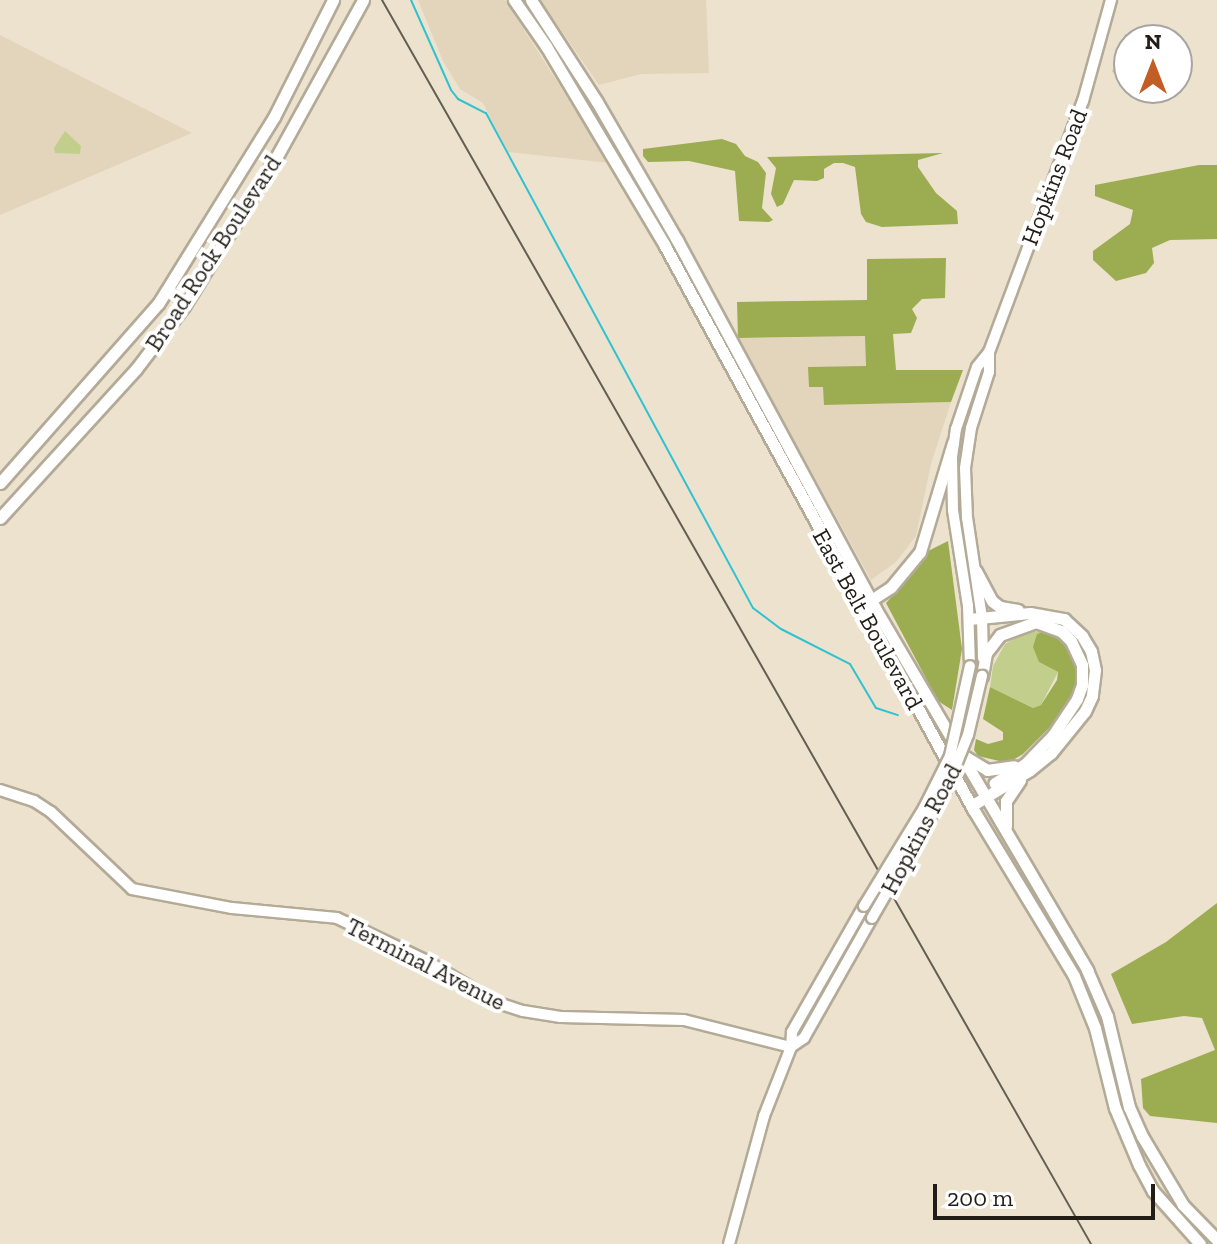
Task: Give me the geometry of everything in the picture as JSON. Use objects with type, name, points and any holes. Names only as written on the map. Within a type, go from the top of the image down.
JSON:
[{"type":"main road","name":"Broad Rock Boulevard","points":[[0,483],[158,304],[274,117],[333,0]]},
{"type":"main road","name":"Broad Rock Boulevard","points":[[0,518],[136,369],[184,306],[277,156],[363,0]]},
{"type":"main road","name":"East Belt Boulevard","points":[[514,0],[546,46],[665,246],[866,604],[984,794],[1096,989],[1107,1016],[1129,1107],[1142,1136],[1183,1205],[1217,1240]]},
{"type":"main road","name":"East Belt Boulevard","points":[[531,0],[596,101],[677,240],[971,806],[1083,995],[1095,1028],[1115,1108],[1139,1165],[1153,1191],[1200,1244]]},
{"type":"main road","name":"Hopkins Road","points":[[729,1244],[764,1116],[791,1047],[792,1032],[924,808],[950,756],[970,666],[969,619],[953,510],[953,443],[977,367],[989,352],[1083,101],[1111,0]]},
{"type":"main road","name":"Hopkins Road","points":[[791,1047],[804,1038],[946,790],[968,735],[982,676],[982,618],[967,518],[965,468],[971,428],[989,372],[989,352]]},
{"type":"main road","points":[[866,604],[891,587],[920,552],[953,443]]},
{"type":"main road","points":[[976,571],[988,596],[1000,607],[1064,619],[1076,628],[1091,651],[1095,670],[1092,696],[1074,727],[1030,770],[1006,801],[1007,834]]},
{"type":"main road","points":[[969,619],[1038,614]]},
{"type":"main road","points":[[971,806],[1032,757],[1053,735],[1077,699],[1084,676],[1079,652],[1061,631],[1036,622],[1000,635],[992,643],[982,676]]},
{"type":"main road","points":[[959,753],[978,767],[993,771],[1008,769],[1032,757]]},
{"type":"main road","points":[[984,794],[1030,770]]},
{"type":"main road","name":"Terminal Avenue","points":[[0,790],[34,801],[51,812],[132,889],[232,908],[337,918],[414,954],[495,1002],[523,1011],[561,1017],[684,1020],[791,1047]]},
{"type":"shaded area","points":[[418,0],[505,0],[609,163],[507,152],[483,103],[460,89],[443,61]]},
{"type":"shaded area","points":[[540,0],[706,0],[709,73],[641,74],[599,85]]},
{"type":"shaded area","points":[[0,35],[192,133],[0,215]]},
{"type":"shaded area","points":[[866,336],[867,366],[823,387],[825,405],[951,402],[931,464],[916,536],[896,562],[871,580],[738,338]]},
{"type":"green space","points":[[65,131],[81,146],[80,154],[55,153],[54,148]]},
{"type":"green space","points":[[722,139],[736,144],[766,173],[762,208],[773,220],[739,221],[735,171],[689,161],[648,162],[643,156],[643,149]]},
{"type":"green space","points":[[943,153],[918,160],[918,167],[936,193],[957,211],[958,224],[882,227],[866,222],[861,214],[855,167],[843,163],[834,163],[824,169],[824,178],[817,181],[794,180],[783,204],[777,207],[771,194],[776,168],[767,157]]},
{"type":"green space","points":[[1199,165],[1217,165],[1217,239],[1170,240],[1152,248],[1154,263],[1146,273],[1116,281],[1093,260],[1093,251],[1130,224],[1133,210],[1095,196],[1095,185]]},
{"type":"green space","points":[[946,258],[945,298],[922,299],[912,309],[917,318],[911,333],[893,334],[896,370],[963,370],[951,402],[824,405],[823,387],[809,387],[808,367],[866,366],[865,336],[738,338],[737,302],[867,300],[867,259]]},
{"type":"green space","points":[[948,541],[962,649],[952,710],[938,701],[886,603],[918,568],[926,552]]},
{"type":"green space","points":[[1045,631],[1037,634],[1039,662],[1058,672],[1041,705],[1033,708],[990,687],[993,666],[1005,644],[1025,632]]},
{"type":"green space","points":[[1045,631],[1061,639],[1070,651],[1078,673],[1074,693],[1054,723],[1023,754],[1008,763],[978,756],[974,750],[976,739],[988,744],[1003,740],[1003,732],[983,719],[990,687],[1033,708],[1041,705],[1057,680],[1058,672],[1039,662],[1033,647],[1037,634]]},
{"type":"green space","points":[[1217,903],[1217,1123],[1150,1116],[1143,1108],[1141,1079],[1215,1050],[1202,1018],[1184,1016],[1132,1024],[1111,974],[1166,942]]},
{"type":"waterway","points":[[411,0],[451,90],[458,99],[486,113],[753,608],[781,629],[850,664],[876,708],[898,715]]},
{"type":"railway","points":[[382,0],[1091,1244]]}]
